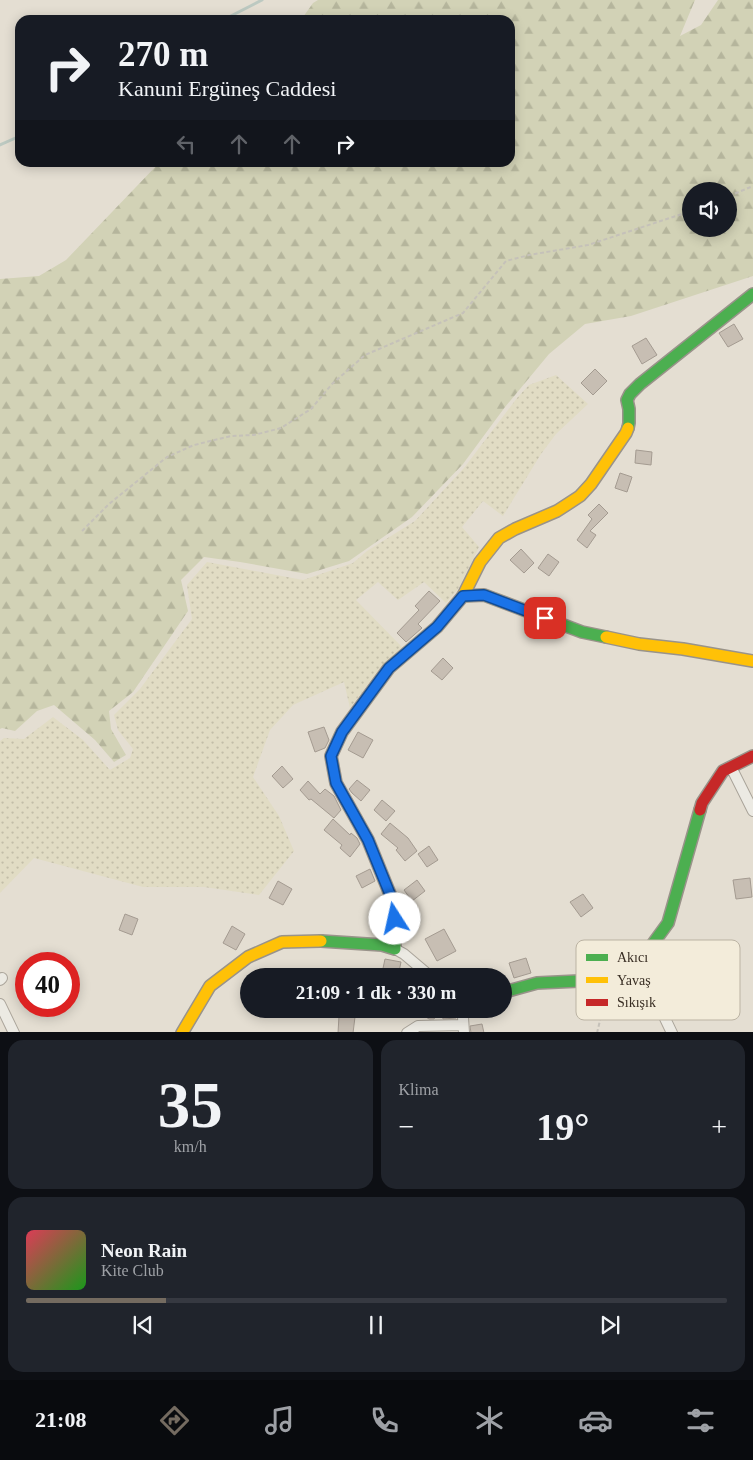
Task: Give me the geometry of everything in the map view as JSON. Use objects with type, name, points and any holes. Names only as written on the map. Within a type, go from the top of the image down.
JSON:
[{"type":"street","points":[[395,948],[394,904],[368,840],[336,783],[331,756],[342,732],[389,668],[437,627],[463,596],[480,562],[499,538],[557,511],[580,496],[591,484],[626,433],[629,423],[627,400],[635,389],[753,294]]},
{"type":"street","points":[[463,596],[484,595],[582,632],[629,642],[753,661]]},
{"type":"street","points":[[656,940],[668,923],[702,803],[723,771],[753,756]]},
{"type":"street","points":[[731,767],[753,811]]},
{"type":"street","points":[[182,1032],[210,986],[248,957],[282,942],[382,945],[395,948],[421,968]]},
{"type":"street","points":[[512,990],[537,983],[576,981]]},
{"type":"street","points":[[0,1004],[14,1032]]},
{"type":"street","points":[[666,1020],[672,1032]]},
{"type":"street","points":[[407,1032],[418,1026],[463,1029]]},
{"type":"path","points":[[737,193],[753,186]]},
{"type":"path","points":[[82,531],[109,504],[167,457],[194,445],[231,436],[254,435],[281,428],[311,409],[332,384],[365,355],[463,313],[506,261],[588,245],[682,214]]},
{"type":"shaded area","points":[[556,375],[588,404],[556,434],[541,454],[503,516],[483,501],[462,527],[479,547],[458,589],[446,603],[424,582],[398,600],[378,582],[356,600],[402,647],[379,669],[350,708],[344,682],[293,705],[270,730],[253,777],[279,816],[294,851],[259,895],[204,887],[143,887],[34,858],[0,893],[0,741],[4,738],[24,739],[53,717],[83,740],[110,770],[130,758],[133,749],[118,730],[114,715],[140,689],[192,619],[187,585],[207,562],[303,580],[353,563],[367,551],[415,521],[464,468],[529,385]]},
{"type":"green space","points":[[318,0],[695,0],[680,36],[701,25],[718,0],[753,0],[753,276],[631,316],[585,324],[549,354],[505,407],[463,464],[412,517],[349,561],[307,574],[204,557],[181,580],[188,611],[133,692],[109,711],[111,729],[126,755],[114,762],[95,740],[54,705],[37,711],[15,731],[0,729],[0,279],[39,276],[66,260],[155,167],[515,167],[515,15],[305,15],[313,3]]},
{"type":"building","points":[[734,324],[743,339],[728,347],[719,333]]},
{"type":"building","points":[[646,338],[657,355],[642,364],[632,346]]},
{"type":"building","points":[[595,369],[607,381],[593,395],[581,383]]},
{"type":"building","points":[[636,450],[652,452],[651,465],[635,463]]},
{"type":"building","points":[[620,473],[632,477],[627,492],[615,488]]},
{"type":"building","points":[[599,504],[608,513],[590,531],[596,535],[587,548],[577,540],[592,519],[588,515]]},
{"type":"building","points":[[521,549],[534,563],[524,573],[510,560]]},
{"type":"building","points":[[548,554],[559,562],[549,576],[538,568]]},
{"type":"building","points":[[429,591],[440,601],[418,624],[422,628],[406,642],[397,633],[419,610],[415,606]]},
{"type":"building","points":[[443,658],[453,668],[442,680],[431,671]]},
{"type":"building","points":[[324,727],[329,740],[325,748],[315,752],[308,732]]},
{"type":"building","points":[[358,732],[373,740],[363,758],[348,750]]},
{"type":"building","points":[[282,766],[293,779],[283,788],[272,776]]},
{"type":"building","points":[[357,780],[370,790],[361,801],[349,789]]},
{"type":"building","points":[[308,781],[320,794],[325,789],[334,796],[341,810],[334,818],[311,799],[309,800],[300,790]]},
{"type":"building","points":[[382,800],[395,811],[386,821],[374,810]]},
{"type":"building","points":[[333,819],[350,835],[351,833],[357,838],[360,844],[350,857],[340,848],[342,845],[324,830]]},
{"type":"building","points":[[390,823],[408,838],[417,851],[405,861],[396,850],[398,848],[381,834]]},
{"type":"building","points":[[429,846],[438,860],[427,867],[418,854]]},
{"type":"building","points":[[370,869],[375,881],[362,888],[356,876]]},
{"type":"building","points":[[750,878],[752,897],[736,899],[733,880]]},
{"type":"building","points":[[417,880],[425,891],[412,901],[404,890]]},
{"type":"building","points":[[278,881],[292,889],[283,905],[269,898]]},
{"type":"building","points":[[583,894],[593,908],[581,917],[570,902]]},
{"type":"building","points":[[125,914],[138,919],[132,935],[119,930]]},
{"type":"building","points":[[232,926],[245,934],[236,950],[223,943]]},
{"type":"building","points":[[444,929],[456,951],[437,961],[425,939]]},
{"type":"building","points":[[526,958],[531,973],[514,978],[509,963]]},
{"type":"building","points":[[385,959],[401,962],[400,968],[383,968]]},
{"type":"building","points":[[339,1018],[355,1018],[353,1032],[338,1032]]},
{"type":"building","points":[[482,1024],[484,1032],[471,1032],[470,1026]]},
{"type":"waterway","points":[[233,15],[262,0]]},
{"type":"waterway","points":[[0,145],[15,138]]},
{"type":"traffic: fast","points":[[628,428],[629,409],[627,400],[630,394],[753,294]]},
{"type":"traffic: fast","points":[[321,941],[382,945],[395,949],[394,904],[368,840],[336,783],[331,756],[342,732],[389,668],[437,627],[463,596],[484,595],[582,632],[606,637]]},
{"type":"traffic: fast","points":[[656,940],[668,923],[700,810]]},
{"type":"traffic: fast","points":[[512,990],[537,983],[576,981]]},
{"type":"traffic: slow","points":[[463,596],[480,562],[499,538],[557,511],[580,496],[591,484],[628,428]]},
{"type":"traffic: slow","points":[[606,637],[639,644],[683,649],[753,661]]},
{"type":"traffic: slow","points":[[183,1032],[210,986],[248,957],[282,942],[321,941]]},
{"type":"traffic: jam","points":[[700,810],[702,803],[723,771],[753,756]]},
{"type":"route","points":[[395,919],[394,904],[368,840],[336,783],[331,756],[342,732],[389,668],[437,627],[463,596],[484,595],[545,618]]}]
